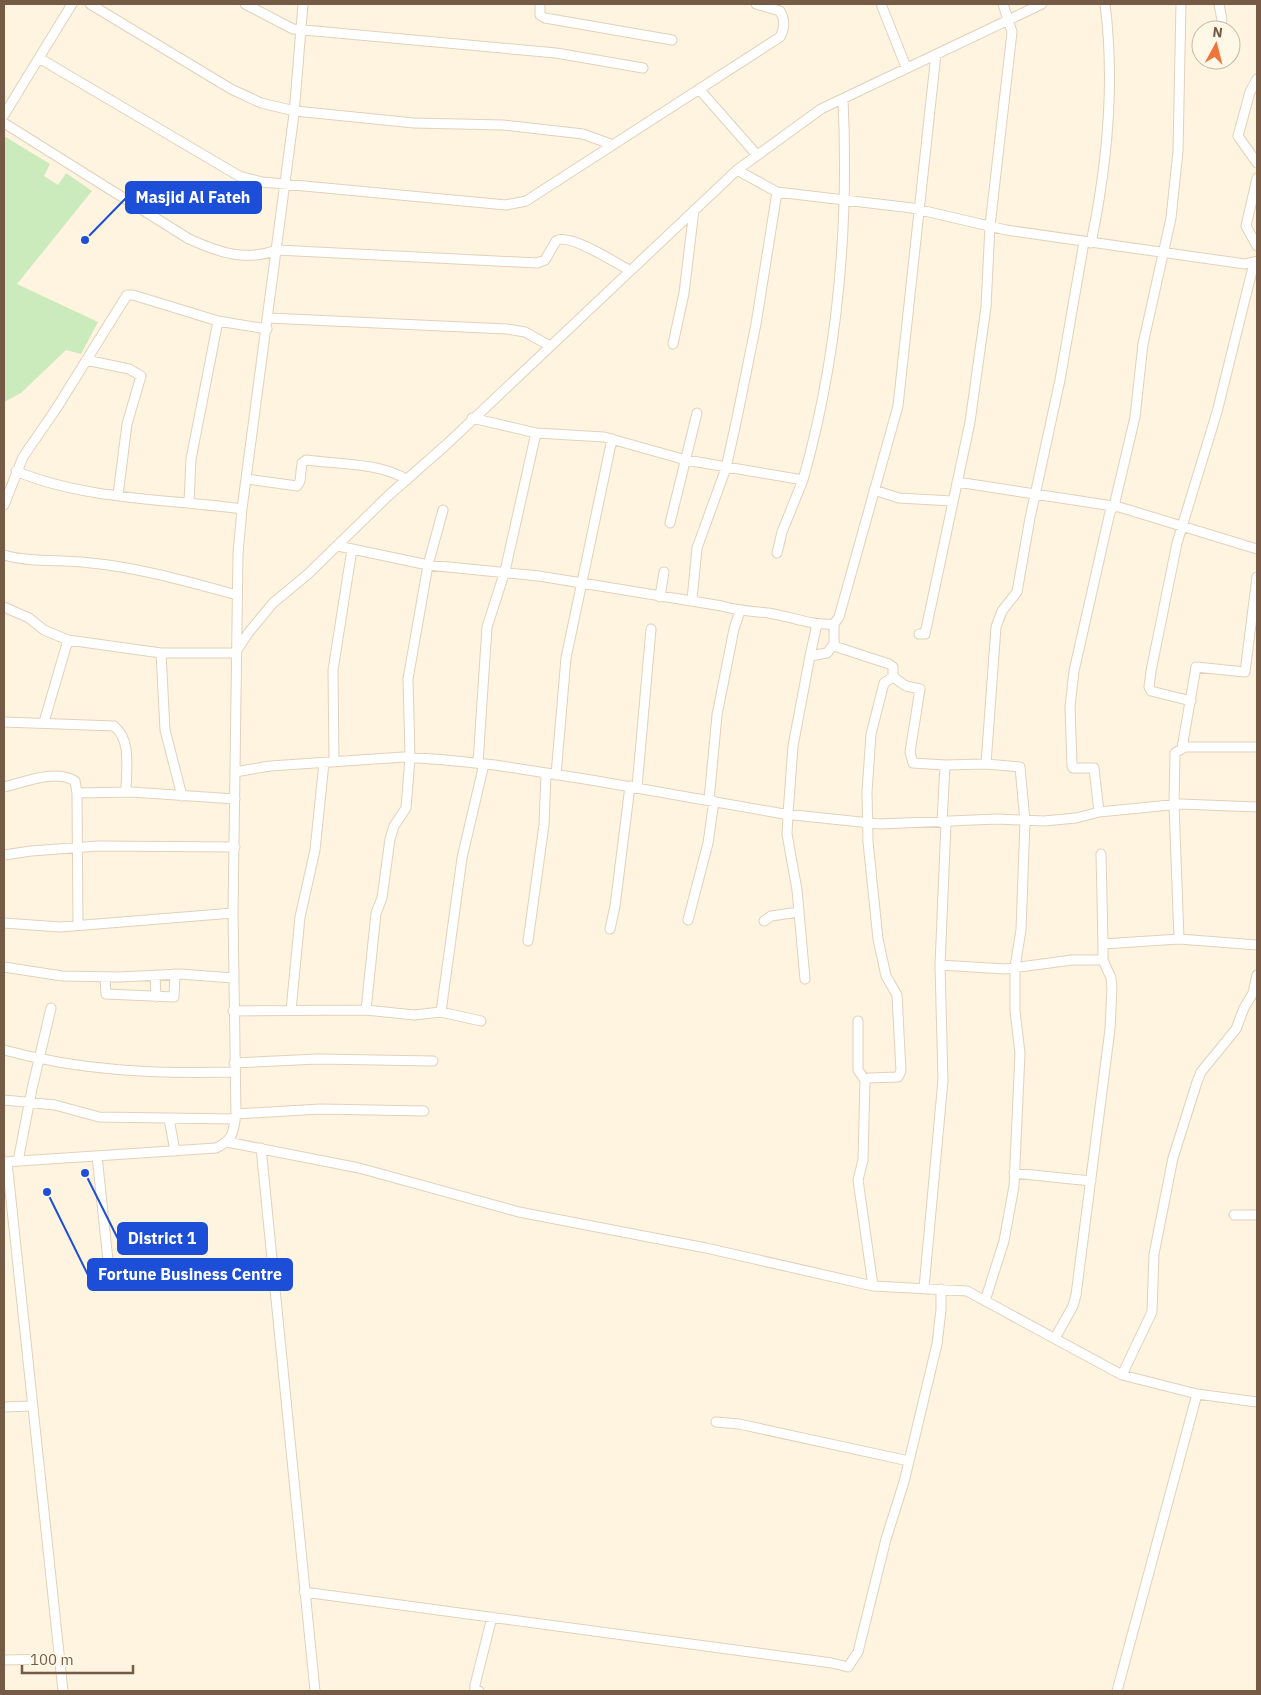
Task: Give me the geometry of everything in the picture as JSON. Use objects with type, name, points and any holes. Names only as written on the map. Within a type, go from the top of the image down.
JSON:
[{"type":"street","points":[[4,116],[72,4]]},
{"type":"street","points":[[90,4],[231,89],[261,103],[295,111],[414,123],[503,125],[583,134],[613,145]]},
{"type":"street","points":[[245,4],[285,25],[301,30],[556,53],[643,68]]},
{"type":"street","points":[[63,1691],[5,1162],[216,1148],[227,1142],[234,1131],[235,654],[242,509],[295,111],[303,4]]},
{"type":"street","points":[[540,4],[540,15],[545,18],[672,40]]},
{"type":"street","points":[[39,58],[239,176],[262,182],[506,205],[526,201],[780,37],[784,29],[784,18],[780,11],[756,4]]},
{"type":"street","points":[[881,4],[906,67]]},
{"type":"street","points":[[919,634],[925,634],[970,422],[986,307],[990,226],[1012,32],[1003,4]]},
{"type":"street","points":[[235,654],[249,632],[273,603],[338,546],[388,496],[737,170],[821,109],[1042,4]]},
{"type":"street","points":[[986,764],[996,627],[1002,611],[1017,592],[1087,243],[1100,200],[1107,104],[1108,24],[1105,4]]},
{"type":"street","points":[[1098,812],[1094,768],[1073,768],[1072,766],[1070,707],[1074,671],[1108,518],[1114,506],[1135,417],[1143,344],[1162,250],[1171,218],[1178,151],[1181,4]]},
{"type":"street","points":[[1219,4],[1222,20]]},
{"type":"street","points":[[810,656],[827,652],[834,644],[834,624],[839,617],[898,406],[936,54]]},
{"type":"street","points":[[1257,79],[1250,92],[1238,136],[1257,163]]},
{"type":"street","points":[[699,90],[757,155]]},
{"type":"street","points":[[776,553],[782,532],[803,480],[818,425],[833,347],[840,286],[845,200],[843,99]]},
{"type":"street","points":[[4,123],[189,239],[217,252],[244,256],[262,256],[277,250],[537,263],[545,260],[556,242],[566,239],[597,252],[629,270]]},
{"type":"street","points":[[737,170],[777,192],[920,210],[990,226],[1087,243],[1162,250],[1245,264],[1255,262],[1217,412],[1184,526],[1177,543],[1159,626],[1149,687],[1151,691],[1191,701]]},
{"type":"street","points":[[1257,178],[1246,226],[1257,246]]},
{"type":"street","points":[[692,600],[697,548],[726,468],[756,324],[777,192]]},
{"type":"street","points":[[674,344],[684,293],[694,210]]},
{"type":"street","points":[[4,505],[16,472],[126,295],[133,295],[218,321],[267,329]]},
{"type":"street","points":[[268,318],[508,329],[525,332],[550,346]]},
{"type":"street","points":[[189,502],[191,459],[218,321]]},
{"type":"street","points":[[86,360],[129,369],[141,376],[127,424],[118,495]]},
{"type":"street","points":[[670,522],[697,413]]},
{"type":"street","points":[[472,418],[536,433],[583,435],[612,439],[686,460],[803,480]]},
{"type":"street","points":[[441,1012],[462,858],[481,764],[487,627],[505,571],[536,433]]},
{"type":"street","points":[[528,941],[566,658],[580,582],[612,439]]},
{"type":"street","points":[[247,478],[297,486],[300,481],[302,463],[306,460],[374,469],[400,475],[407,480]]},
{"type":"street","points":[[16,472],[41,482],[118,495],[242,509]]},
{"type":"street","points":[[957,482],[1114,506],[1257,549]]},
{"type":"street","points":[[874,490],[899,498],[952,501]]},
{"type":"street","points":[[366,1010],[376,913],[382,898],[390,839],[394,826],[406,808],[410,758],[408,679],[428,565],[443,510]]},
{"type":"street","points":[[338,546],[428,565],[454,569],[505,571],[580,582],[660,597],[692,600],[740,611],[769,613],[817,624],[834,624]]},
{"type":"street","points":[[334,762],[333,670],[352,549]]},
{"type":"street","points":[[4,556],[17,559],[101,564],[156,574],[237,595]]},
{"type":"street","points":[[660,597],[664,572]]},
{"type":"street","points":[[1179,939],[1174,756],[1182,748],[1196,666],[1245,672],[1257,577]]},
{"type":"street","points":[[4,607],[29,618],[44,630],[68,640],[161,653],[235,654]]},
{"type":"street","points":[[688,920],[708,843],[717,715],[734,629],[740,611]]},
{"type":"street","points":[[806,979],[788,834],[788,814],[793,746],[817,624]]},
{"type":"street","points":[[610,929],[633,787],[651,629]]},
{"type":"street","points":[[44,722],[68,640]]},
{"type":"street","points":[[834,644],[840,648],[889,664],[893,667],[893,677],[898,683],[920,689],[910,760],[913,763],[945,765],[986,764],[1020,767],[1025,821],[1021,930],[1015,967],[1015,1011],[1020,1053],[1012,1204],[1004,1241],[985,1301]]},
{"type":"street","points":[[161,653],[165,730],[182,796]]},
{"type":"street","points":[[866,1080],[898,1077],[901,1072],[897,995],[886,976],[875,923],[867,792],[871,734],[884,683],[893,677]]},
{"type":"street","points":[[4,722],[114,726],[122,732],[126,750],[126,792]]},
{"type":"street","points":[[1182,748],[1257,747]]},
{"type":"street","points":[[235,772],[270,766],[410,758],[481,764],[633,787],[788,814],[868,823],[944,823],[978,820],[1025,821],[1076,818],[1098,812],[1174,804],[1257,807]]},
{"type":"street","points":[[291,1010],[300,917],[315,850],[324,763]]},
{"type":"street","points":[[924,1288],[942,1080],[940,965],[944,823],[943,768],[945,765]]},
{"type":"street","points":[[4,787],[45,778],[67,776],[74,781],[78,793],[78,925]]},
{"type":"street","points":[[78,793],[126,792],[235,799]]},
{"type":"street","points":[[4,855],[77,847],[234,847]]},
{"type":"street","points":[[1055,1338],[1076,1295],[1112,1013],[1111,978],[1103,960],[1101,854]]},
{"type":"street","points":[[764,921],[772,916],[799,912]]},
{"type":"street","points":[[4,923],[60,927],[233,913]]},
{"type":"street","points":[[1103,944],[1179,939],[1257,945]]},
{"type":"street","points":[[940,965],[1004,969],[1072,960],[1103,960]]},
{"type":"street","points":[[4,967],[62,976],[105,977],[175,974],[233,978]]},
{"type":"street","points":[[105,977],[106,994],[174,997],[175,974]]},
{"type":"street","points":[[155,975],[156,996]]},
{"type":"street","points":[[1122,1375],[1152,1312],[1154,1254],[1173,1158],[1198,1077],[1236,1029],[1244,1008],[1253,994],[1257,975]]},
{"type":"street","points":[[18,1161],[51,1008]]},
{"type":"street","points":[[233,1011],[366,1010],[414,1014],[441,1012],[480,1020]]},
{"type":"street","points":[[858,1021],[858,1070],[866,1080],[863,1160],[858,1180],[874,1286]]},
{"type":"street","points":[[4,1050],[39,1059],[108,1071],[234,1068],[318,1059],[433,1061]]},
{"type":"street","points":[[4,1100],[55,1105],[99,1117],[169,1119],[235,1117],[320,1109],[424,1111]]},
{"type":"street","points":[[169,1119],[175,1151]]},
{"type":"street","points":[[227,1142],[359,1168],[519,1212],[706,1248],[874,1286],[900,1289],[924,1288],[966,1291],[1122,1375],[1197,1394],[1257,1402]]},
{"type":"street","points":[[260,1148],[294,1465],[304,1592],[315,1691]]},
{"type":"street","points":[[97,1156],[109,1270]]},
{"type":"street","points":[[1014,1173],[1091,1181]]},
{"type":"street","points":[[1234,1215],[1257,1216]]},
{"type":"street","points":[[304,1592],[832,1663],[848,1667],[858,1652],[886,1539],[909,1461],[937,1344],[941,1310],[941,1289]]},
{"type":"street","points":[[1117,1691],[1197,1394]]},
{"type":"street","points":[[4,1408],[32,1406]]},
{"type":"street","points":[[716,1422],[739,1424],[909,1461]]},
{"type":"street","points":[[479,1691],[475,1689],[475,1685],[492,1617]]},
{"type":"street","points":[[4,1660],[59,1659]]},
{"type":"green space","points":[[4,136],[50,164],[44,176],[58,185],[66,173],[92,191],[17,284],[98,322],[81,354],[66,350],[21,393],[4,402]]},
{"type":"place","name":"Masjid Al Fateh","points":[[85,240]]},
{"type":"place","name":"District 1","points":[[85,1173]]},
{"type":"place","name":"Fortune Business Centre","points":[[47,1192]]}]
